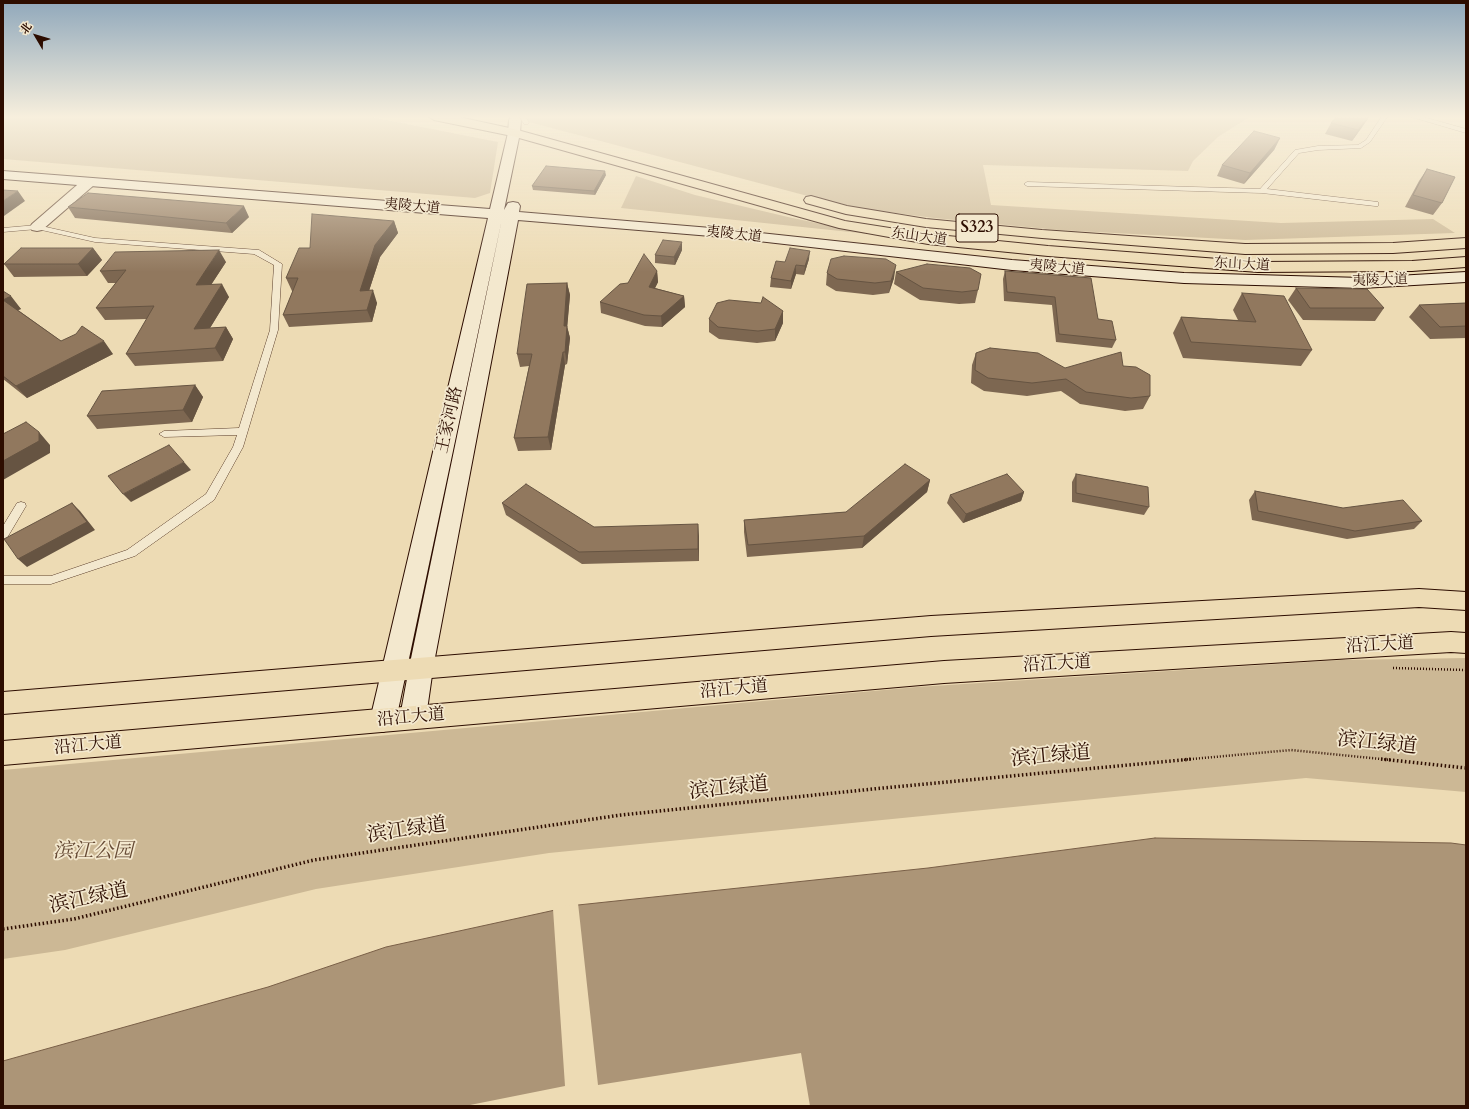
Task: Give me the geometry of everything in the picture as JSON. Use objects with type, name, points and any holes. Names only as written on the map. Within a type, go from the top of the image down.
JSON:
[{"type":"main road","name":"夷陵大道","points":[[12,168],[504,210],[1012,264],[1184,278],[1362,283],[1466,277]]},
{"type":"main road","name":"王家河路","points":[[413,717],[510,168]]},
{"type":"main road","name":"东山大道","points":[[659,168],[844,225],[928,239],[1048,252],[1258,267],[1412,266],[1466,262]]},
{"type":"main road","name":"夷陵大道","points":[[3,175],[337,200],[726,225],[1012,255],[1180,268],[1353,273],[1466,267]]},
{"type":"main road","points":[[37,227],[89,182]]},
{"type":"main road","name":"东山大道","points":[[795,196],[846,210],[926,223],[1042,234],[1237,248],[1393,248],[1466,243]]},
{"type":"main road","name":"王家河路","points":[[383,720],[504,210]]},
{"type":"main road","points":[[3,703],[931,626],[1419,598],[1466,601]]},
{"type":"main road","name":"沿江大道","points":[[3,753],[944,672],[1443,643],[1466,643]]},
{"type":"lane","points":[[1262,191],[1282,168]]},
{"type":"lane","points":[[1027,184],[1262,191],[1375,204]]},
{"type":"lane","points":[[3,230],[37,227],[95,240],[256,252],[278,264],[274,330],[238,447],[210,497],[131,553],[51,580],[3,580]]},
{"type":"lane","points":[[164,434],[243,431]]},
{"type":"lane","points":[[3,536],[21,506]]},
{"type":"path","points":[[1388,668],[1466,670]]},
{"type":"path","name":"滨江绿道","points":[[3,929],[74,919],[314,860],[621,815],[873,789],[1291,750],[1466,768]]},
{"type":"green space","points":[[109,168],[494,168],[490,193],[475,198]]},
{"type":"green space","points":[[701,168],[984,168],[991,205],[1281,223],[1433,219],[1455,233],[1245,240],[1058,230],[934,218],[849,207]]},
{"type":"green space","points":[[1077,168],[1190,168],[1188,171]]},
{"type":"green space","points":[[636,176],[695,195],[869,234],[621,208]]},
{"type":"green space","name":"滨江公园","points":[[1466,658],[1466,792],[1306,778],[549,853],[316,889],[65,950],[3,959],[3,770],[917,687],[1341,660]]},
{"type":"shaded area","points":[[1155,838],[1451,843],[1466,845],[1466,1106],[3,1106],[3,1061],[268,987],[386,947],[578,905],[928,868]]},
{"type":"pier","points":[[578,903],[598,1085],[801,1053],[810,1106],[465,1106],[565,1086],[553,909]]},
{"type":"building","points":[[545,168],[605,171],[594,191],[532,186]]},
{"type":"building","points":[[1232,168],[1254,168],[1250,173]]},
{"type":"building","points":[[1427,169],[1455,177],[1442,203],[1413,195]]},
{"type":"building","points":[[3,190],[18,191],[3,201]]},
{"type":"building","points":[[88,193],[244,206],[226,223],[68,207]]},
{"type":"building","points":[[312,214],[394,221],[375,245],[360,291],[373,290],[367,310],[283,315],[298,278],[286,278],[299,248],[310,248]]},
{"type":"building","points":[[663,240],[682,242],[674,257],[655,255]]},
{"type":"building","points":[[21,248],[93,248],[78,264],[4,264]]},
{"type":"building","points":[[790,248],[810,251],[805,266],[796,265],[791,281],[771,278],[776,261],[785,262]]},
{"type":"building","points":[[219,250],[196,285],[222,284],[194,329],[226,327],[215,348],[126,354],[154,306],[96,308],[126,270],[100,271],[115,252]]},
{"type":"building","points":[[644,254],[657,271],[649,287],[684,296],[661,316],[644,315],[600,302],[620,284],[628,283]]},
{"type":"building","points":[[844,256],[886,259],[896,265],[891,281],[875,283],[837,279],[827,273],[831,259]]},
{"type":"building","points":[[927,264],[970,268],[981,274],[978,290],[962,292],[923,288],[896,272]]},
{"type":"building","points":[[1005,271],[1091,278],[1098,319],[1112,321],[1116,340],[1059,334],[1055,297],[1007,292]]},
{"type":"building","points":[[567,283],[564,326],[567,326],[565,352],[563,352],[548,437],[514,438],[532,354],[517,354],[527,284]]},
{"type":"building","points":[[1296,288],[1367,289],[1384,308],[1310,308]]},
{"type":"building","points":[[3,291],[11,296],[3,300]]},
{"type":"building","points":[[1242,293],[1284,296],[1312,350],[1191,342],[1181,317],[1256,322]]},
{"type":"building","points":[[763,297],[783,311],[775,329],[758,331],[718,327],[709,319],[717,303],[729,300],[761,303]]},
{"type":"building","points":[[3,300],[61,341],[76,334],[82,326],[104,341],[16,386],[3,376]]},
{"type":"building","points":[[1466,303],[1466,326],[1440,327],[1419,305]]},
{"type":"building","points":[[990,348],[1038,353],[1065,368],[1121,352],[1123,366],[1136,367],[1150,375],[1150,396],[1131,398],[1086,392],[1066,379],[1032,383],[988,378],[975,370],[976,353]]},
{"type":"building","points":[[195,385],[183,410],[87,416],[102,391]]},
{"type":"building","points":[[26,422],[39,432],[39,441],[3,461],[3,434]]},
{"type":"building","points":[[169,445],[184,462],[123,494],[108,476]]},
{"type":"building","points":[[905,464],[930,480],[864,536],[748,545],[744,520],[846,512]]},
{"type":"building","points":[[1007,474],[1024,492],[966,514],[950,495]]},
{"type":"building","points":[[1076,474],[1148,487],[1149,507],[1076,493]]},
{"type":"building","points":[[526,484],[594,527],[698,524],[698,549],[579,552],[502,503]]},
{"type":"building","points":[[1255,491],[1343,508],[1403,500],[1422,521],[1355,531],[1258,511]]},
{"type":"building","points":[[72,503],[87,522],[18,559],[4,539]]}]
